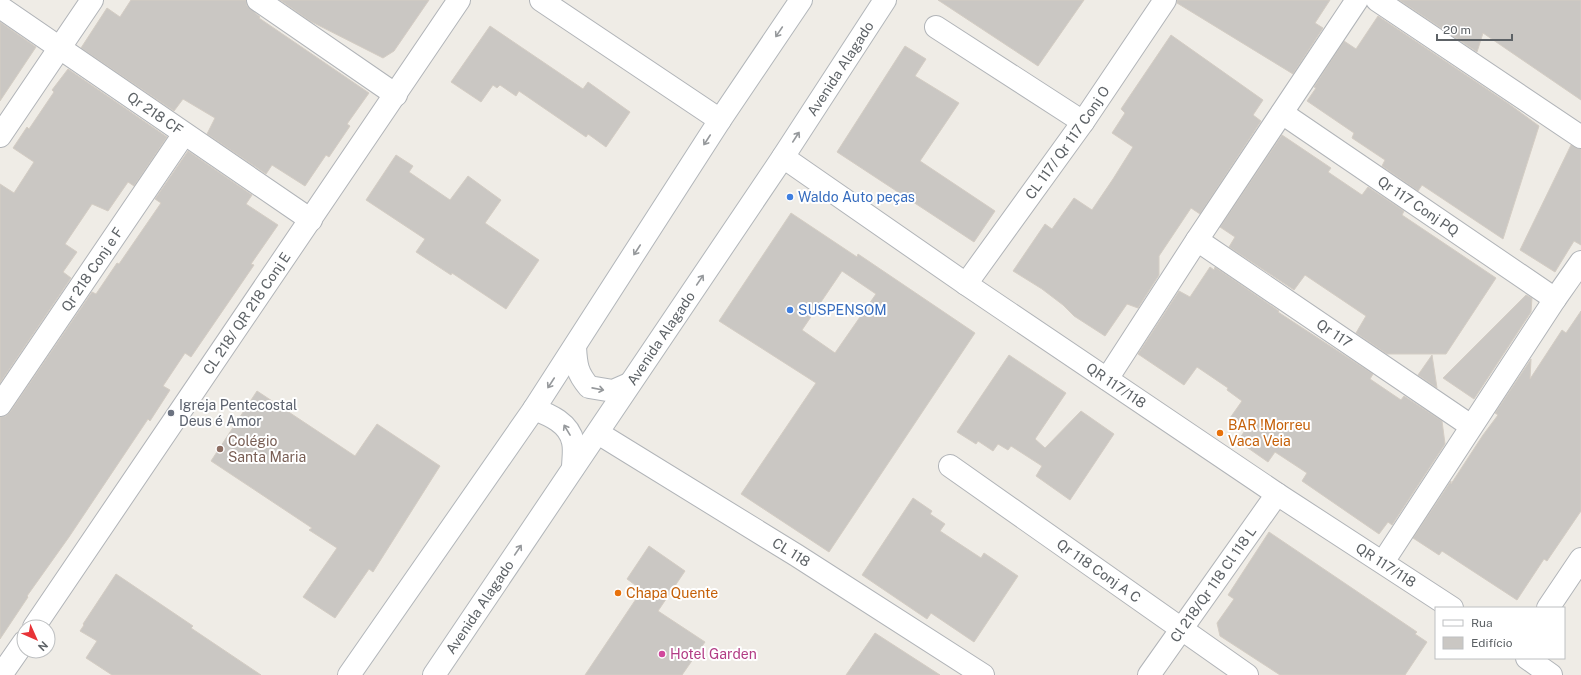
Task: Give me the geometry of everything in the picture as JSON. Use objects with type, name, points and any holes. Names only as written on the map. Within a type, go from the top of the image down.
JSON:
[{"type":"street","points":[[0,136],[92,0]]},
{"type":"street","points":[[258,0],[396,95]]},
{"type":"street","name":"CL 218/ QR 218 Conj E","points":[[39,619],[459,0]]},
{"type":"street","points":[[541,0],[720,120]]},
{"type":"street","points":[[349,675],[534,409],[720,120],[801,0]]},
{"type":"street","name":"Avenida Alagado","points":[[434,675],[783,157],[886,0]]},
{"type":"street","name":"CL 117/ Qr 117 Conj O","points":[[966,284],[1083,122],[1166,0]]},
{"type":"street","points":[[1107,379],[1197,240],[1357,0]]},
{"type":"street","points":[[1377,0],[1581,137]]},
{"type":"street","name":"Qr 218 CF","points":[[0,7],[311,220]]},
{"type":"street","points":[[936,27],[1083,122]]},
{"type":"street","name":"Qr 117 Conj PQ","points":[[1282,113],[1555,299]]},
{"type":"street","name":"Qr 218 Conj e F","points":[[0,405],[184,134]]},
{"type":"street","name":"QR 117/118","points":[[783,157],[966,284],[1277,494],[1450,607]]},
{"type":"street","name":"Qr 117","points":[[1197,240],[1472,426]]},
{"type":"street","points":[[1383,562],[1555,299],[1581,262]]},
{"type":"street","points":[[575,347],[576,367],[580,376],[589,387],[613,391],[630,384]]},
{"type":"street","points":[[534,409],[556,419],[567,429],[573,442],[573,468]]},
{"type":"street","name":"CL 118","points":[[598,433],[829,576],[983,675]]},
{"type":"street","name":"Qr 118 Conj A C","points":[[950,466],[1247,675]]},
{"type":"street","name":"Cl 218/Qr 118 Cl 118 L","points":[[1149,675],[1277,494]]},
{"type":"street","points":[[1549,607],[1581,559]]},
{"type":"street","points":[[1,675],[16,653]]},
{"type":"street","points":[[1528,659],[1552,675]]},
{"type":"building","points":[[131,0],[246,0],[247,6],[260,17],[259,18],[369,93],[347,124],[350,126],[329,157],[326,155],[305,186],[272,165],[266,174],[207,134],[215,118],[183,99],[174,111],[81,48],[107,8],[120,17]]},
{"type":"building","points":[[280,0],[429,0],[394,51],[383,58],[310,21]]},
{"type":"building","points":[[938,0],[1084,0],[1038,66]]},
{"type":"building","points":[[1177,0],[1330,0],[1315,23],[1323,28],[1293,74],[1177,3]]},
{"type":"building","points":[[1399,0],[1581,0],[1581,100],[1483,33],[1477,52]]},
{"type":"building","points":[[1378,16],[1509,104],[1539,126],[1503,239],[1422,185],[1418,191],[1382,166],[1385,160],[1352,138],[1354,133],[1307,101],[1316,88],[1314,87],[1344,41],[1356,49]]},
{"type":"building","points":[[0,22],[36,47],[0,101]]},
{"type":"building","points":[[490,26],[583,89],[588,82],[630,112],[606,147],[588,134],[586,137],[519,91],[516,96],[500,85],[497,88],[493,85],[481,102],[451,82]]},
{"type":"building","points":[[1171,35],[1263,100],[1253,115],[1261,121],[1200,214],[1191,208],[1159,256],[1159,275],[1138,308],[1127,304],[1105,336],[1074,316],[1063,305],[1042,289],[1013,271],[1045,224],[1052,229],[1074,198],[1092,210],[1113,179],[1133,147],[1112,133],[1125,113],[1121,109]]},
{"type":"building","points":[[905,46],[926,59],[915,76],[959,103],[920,161],[995,211],[974,242],[837,152]]},
{"type":"building","points":[[68,69],[167,137],[134,186],[128,182],[108,211],[92,204],[65,244],[77,252],[63,272],[71,278],[0,383],[0,184],[14,193],[34,162],[13,148],[27,127],[29,129],[54,92],[52,90]]},
{"type":"building","points":[[1282,135],[1331,168],[1328,172],[1362,195],[1368,187],[1404,211],[1402,215],[1496,278],[1446,354],[1387,354],[1356,333],[1366,316],[1305,275],[1294,290],[1229,247],[1235,237],[1220,227]]},
{"type":"building","points":[[1571,145],[1581,149],[1581,245],[1574,241],[1555,272],[1520,250]]},
{"type":"building","points":[[188,151],[252,195],[246,204],[278,225],[251,264],[254,265],[191,357],[185,353],[163,386],[170,390],[150,421],[148,419],[69,537],[27,596],[28,597],[0,639],[0,417],[6,416],[10,412],[92,292],[96,294],[117,263],[119,264],[161,203],[155,199]]},
{"type":"building","points":[[396,155],[413,166],[409,172],[450,200],[468,176],[501,200],[485,223],[539,260],[506,309],[452,273],[451,275],[416,252],[425,239],[366,200]]},
{"type":"building","points":[[791,213],[857,257],[858,254],[975,333],[829,552],[741,494],[816,383],[719,321]],"holes":[[[842,271],[876,294],[835,353],[802,330]]]},
{"type":"building","points":[[1210,267],[1214,270],[1215,267],[1279,311],[1278,312],[1373,374],[1370,379],[1401,400],[1404,396],[1442,421],[1445,444],[1392,525],[1388,522],[1379,534],[1302,481],[1307,473],[1275,452],[1268,462],[1238,441],[1246,429],[1230,418],[1242,401],[1227,390],[1228,388],[1197,367],[1184,385],[1138,354],[1179,291],[1190,297]]},
{"type":"building","points":[[1526,295],[1532,298],[1531,312],[1474,399],[1443,378]]},
{"type":"building","points":[[1581,311],[1581,511],[1547,561],[1544,559],[1517,600],[1442,551],[1439,555],[1413,538],[1498,415],[1495,413],[1531,359],[1530,379],[1562,330],[1566,333]]},
{"type":"building","points":[[1009,355],[1066,393],[1035,439],[1045,448],[1081,411],[1114,434],[1070,500],[1036,476],[1042,466],[1011,446],[1008,450],[998,444],[993,451],[978,441],[976,444],[957,432]]},
{"type":"building","points":[[1432,355],[1437,388],[1418,375]]},
{"type":"building","points":[[257,391],[355,456],[377,424],[440,466],[373,572],[369,569],[335,618],[303,597],[337,548],[309,530],[312,528],[211,461]]},
{"type":"building","points":[[913,498],[932,511],[930,514],[945,524],[940,531],[981,558],[984,553],[1018,576],[974,642],[931,613],[927,619],[862,575]]},
{"type":"building","points":[[1269,532],[1417,632],[1415,634],[1427,642],[1405,675],[1280,675],[1220,636],[1217,623],[1234,599],[1228,595]]},
{"type":"building","points":[[649,546],[685,571],[658,611],[705,642],[682,675],[585,675],[642,590],[627,579]]},
{"type":"building","points":[[116,574],[193,626],[191,628],[261,675],[112,675],[86,658],[97,641],[80,631],[84,625],[83,624]]},
{"type":"building","points":[[875,633],[940,675],[846,675]]},
{"type":"place","name":"Waldo Auto peças","points":[[790,197]]},
{"type":"place","name":"SUSPENSOM","points":[[790,310]]},
{"type":"place","name":"Igreja Pentecostal Deus é Amor","points":[[171,413]]},
{"type":"place","name":"BAR !Morreu Vaca Veia","points":[[1220,433]]},
{"type":"place","name":"Colégio Santa Maria","points":[[220,449]]},
{"type":"place","name":"Chapa Quente","points":[[618,593]]},
{"type":"place","name":"Hotel Garden","points":[[662,654]]}]
